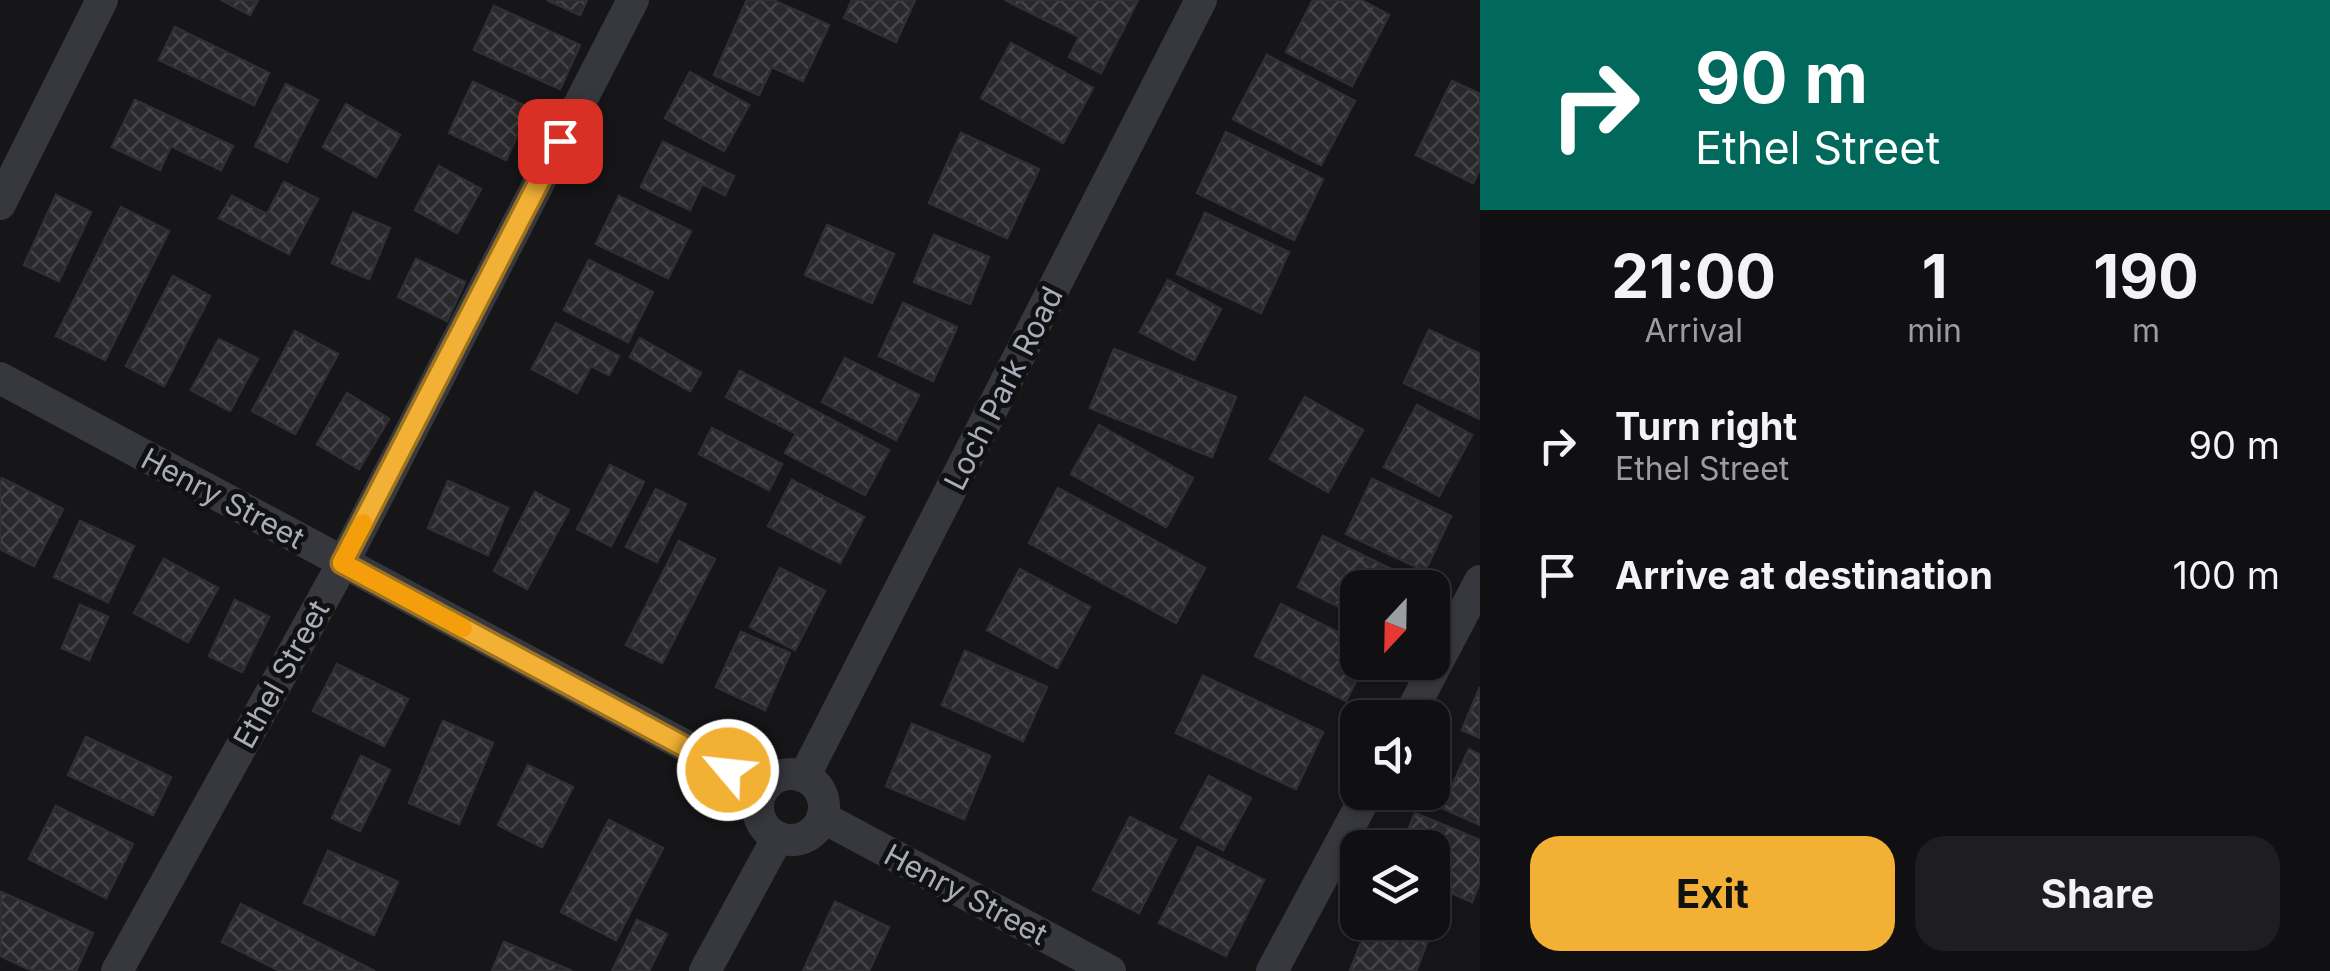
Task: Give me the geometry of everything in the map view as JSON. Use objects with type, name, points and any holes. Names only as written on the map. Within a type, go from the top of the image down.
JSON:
[{"type":"street","points":[[0,204],[102,0]]},
{"type":"street","name":"Ethel Street","points":[[117,971],[342,563],[633,0]]},
{"type":"street","name":"Loch Park Road","points":[[804,777],[1201,0]]},
{"type":"street","name":"Henry Street","points":[[0,378],[764,788]]},
{"type":"street","points":[[1419,700],[1472,616],[1480,581]]},
{"type":"street","points":[[789,774],[814,783],[824,803],[817,827],[798,839],[778,837],[768,830],[758,810],[764,788],[778,776],[789,774]]},
{"type":"street","points":[[1272,971],[1358,810]]},
{"type":"street","name":"Henry Street","points":[[822,817],[1110,971]]},
{"type":"street","points":[[705,971],[778,837]]},
{"type":"building","points":[[221,0],[258,0],[250,15]]},
{"type":"building","points":[[547,0],[587,0],[580,15]]},
{"type":"building","points":[[747,0],[773,0],[829,25],[803,81],[772,67],[759,95],[714,75]]},
{"type":"building","points":[[852,0],[915,0],[896,42],[844,18]]},
{"type":"building","points":[[1005,0],[1138,0],[1101,73],[1069,57],[1079,37]]},
{"type":"building","points":[[1313,0],[1361,0],[1389,15],[1352,86],[1286,52]]},
{"type":"building","points":[[494,6],[580,45],[560,89],[474,50]]},
{"type":"building","points":[[175,27],[269,73],[254,105],[159,60]]},
{"type":"building","points":[[1011,43],[1093,88],[1063,143],[981,98]]},
{"type":"building","points":[[1267,55],[1355,101],[1321,165],[1233,119]]},
{"type":"building","points":[[690,72],[749,105],[724,151],[665,118]]},
{"type":"building","points":[[1452,81],[1480,94],[1480,169],[1473,183],[1416,155]]},
{"type":"building","points":[[473,82],[530,108],[506,160],[449,133]]},
{"type":"building","points":[[286,84],[318,100],[287,162],[255,146]]},
{"type":"building","points":[[135,100],[233,146],[221,170],[171,146],[160,170],[112,147]]},
{"type":"building","points":[[346,104],[400,135],[376,177],[323,147]]},
{"type":"building","points":[[1226,132],[1323,179],[1294,240],[1197,193]]},
{"type":"building","points":[[961,133],[1039,169],[1007,238],[929,203]]},
{"type":"building","points":[[663,142],[734,176],[725,195],[702,184],[690,210],[641,187]]},
{"type":"building","points":[[439,166],[481,189],[457,233],[415,210]]},
{"type":"building","points":[[284,182],[318,199],[289,254],[219,218],[232,196],[267,214]]},
{"type":"building","points":[[56,195],[91,212],[59,281],[24,265]]},
{"type":"building","points":[[619,196],[691,231],[668,278],[596,244]]},
{"type":"building","points":[[121,207],[169,231],[105,360],[56,336]]},
{"type":"building","points":[[353,213],[390,228],[369,279],[332,263]]},
{"type":"building","points":[[1205,213],[1289,252],[1261,313],[1177,274]]},
{"type":"building","points":[[827,225],[894,254],[872,303],[805,275]]},
{"type":"building","points":[[934,235],[989,257],[970,304],[914,282]]},
{"type":"building","points":[[416,259],[465,282],[447,321],[398,297]]},
{"type":"building","points":[[589,260],[653,292],[628,342],[564,310]]},
{"type":"building","points":[[173,276],[210,296],[164,386],[126,366]]},
{"type":"building","points":[[1168,280],[1221,309],[1194,360],[1140,332]]},
{"type":"building","points":[[903,303],[957,327],[933,381],[879,356]]},
{"type":"building","points":[[556,323],[619,356],[609,375],[591,366],[577,393],[532,369]]},
{"type":"building","points":[[1429,330],[1480,354],[1480,419],[1404,383]]},
{"type":"building","points":[[295,331],[338,354],[295,434],[252,411]]},
{"type":"building","points":[[640,338],[701,373],[690,391],[630,357]]},
{"type":"building","points":[[219,339],[258,359],[230,411],[191,390]]},
{"type":"building","points":[[1114,349],[1236,397],[1212,457],[1090,408]]},
{"type":"building","points":[[845,358],[919,395],[896,440],[822,402]]},
{"type":"building","points":[[740,371],[889,450],[865,495],[785,453],[796,434],[726,397]]},
{"type":"building","points":[[347,393],[389,419],[359,469],[317,444]]},
{"type":"building","points":[[1305,397],[1363,430],[1328,492],[1270,459]]},
{"type":"building","points":[[1417,405],[1472,435],[1439,496],[1384,467]]},
{"type":"building","points":[[1099,425],[1193,478],[1166,527],[1071,474]]},
{"type":"building","points":[[712,428],[782,464],[769,490],[699,454]]},
{"type":"building","points":[[610,465],[644,482],[611,546],[577,529]]},
{"type":"building","points":[[2,478],[63,509],[34,566],[0,549]]},
{"type":"building","points":[[1372,479],[1451,516],[1425,570],[1346,534]]},
{"type":"building","points":[[792,480],[864,517],[840,563],[768,526]]},
{"type":"building","points":[[448,481],[508,508],[488,555],[428,528]]},
{"type":"building","points":[[1058,488],[1205,568],[1176,623],[1029,543]]},
{"type":"building","points":[[656,489],[686,504],[657,562],[626,547]]},
{"type":"building","points":[[535,492],[569,510],[527,589],[494,571]]},
{"type":"building","points":[[80,521],[134,546],[108,602],[54,577]]},
{"type":"building","points":[[1323,536],[1393,570],[1340,570],[1340,607],[1298,587]]},
{"type":"building","points":[[679,541],[715,559],[662,663],[626,645]]},
{"type":"building","points":[[164,559],[218,588],[188,642],[134,613]]},
{"type":"building","points":[[780,568],[825,591],[795,650],[750,627]]},
{"type":"building","points":[[1020,569],[1090,607],[1057,668],[987,630]]},
{"type":"building","points":[[235,600],[269,617],[242,672],[209,656]]},
{"type":"building","points":[[1281,604],[1340,633],[1340,680],[1356,680],[1344,700],[1255,656]]},
{"type":"building","points":[[80,605],[108,617],[89,660],[62,648]]},
{"type":"building","points":[[741,632],[790,653],[765,710],[716,687]]},
{"type":"building","points":[[965,651],[1047,687],[1023,741],[942,705]]},
{"type":"building","points":[[337,664],[408,699],[384,746],[313,711]]},
{"type":"building","points":[[1203,676],[1323,732],[1296,789],[1176,733]]},
{"type":"building","points":[[1480,687],[1480,738],[1462,730]]},
{"type":"building","points":[[443,721],[493,743],[459,824],[409,803]]},
{"type":"building","points":[[912,724],[990,756],[964,819],[886,786]]},
{"type":"building","points":[[86,737],[171,777],[153,815],[68,775]]},
{"type":"building","points":[[1469,749],[1480,755],[1480,825],[1446,810],[1450,810],[1450,791]]},
{"type":"building","points":[[361,756],[390,770],[360,831],[332,818]]},
{"type":"building","points":[[528,765],[573,787],[542,847],[498,825]]},
{"type":"building","points":[[1209,776],[1251,798],[1223,850],[1181,828]]},
{"type":"building","points":[[56,806],[133,844],[106,898],[29,859]]},
{"type":"building","points":[[1415,813],[1480,840],[1480,882],[1472,902],[1450,893],[1450,830],[1408,830]]},
{"type":"building","points":[[1130,817],[1176,840],[1139,913],[1093,890]]},
{"type":"building","points":[[609,820],[663,848],[616,940],[561,912]]},
{"type":"building","points":[[1198,847],[1264,880],[1226,956],[1159,923]]},
{"type":"building","points":[[328,851],[398,882],[374,935],[304,903]]},
{"type":"building","points":[[1,892],[93,933],[76,971],[33,971],[0,956]]},
{"type":"building","points":[[835,902],[889,927],[869,971],[803,971]]},
{"type":"building","points":[[241,904],[375,971],[280,971],[222,942]]},
{"type":"building","points":[[637,920],[667,934],[649,971],[612,971]]},
{"type":"building","points":[[1362,940],[1428,940],[1416,971],[1350,971]]},
{"type":"building","points":[[504,942],[572,971],[492,971]]},
{"type":"slow traffic","points":[[363,523],[342,563],[463,628]]},
{"type":"route","points":[[560,141],[342,563],[728,770]]}]
